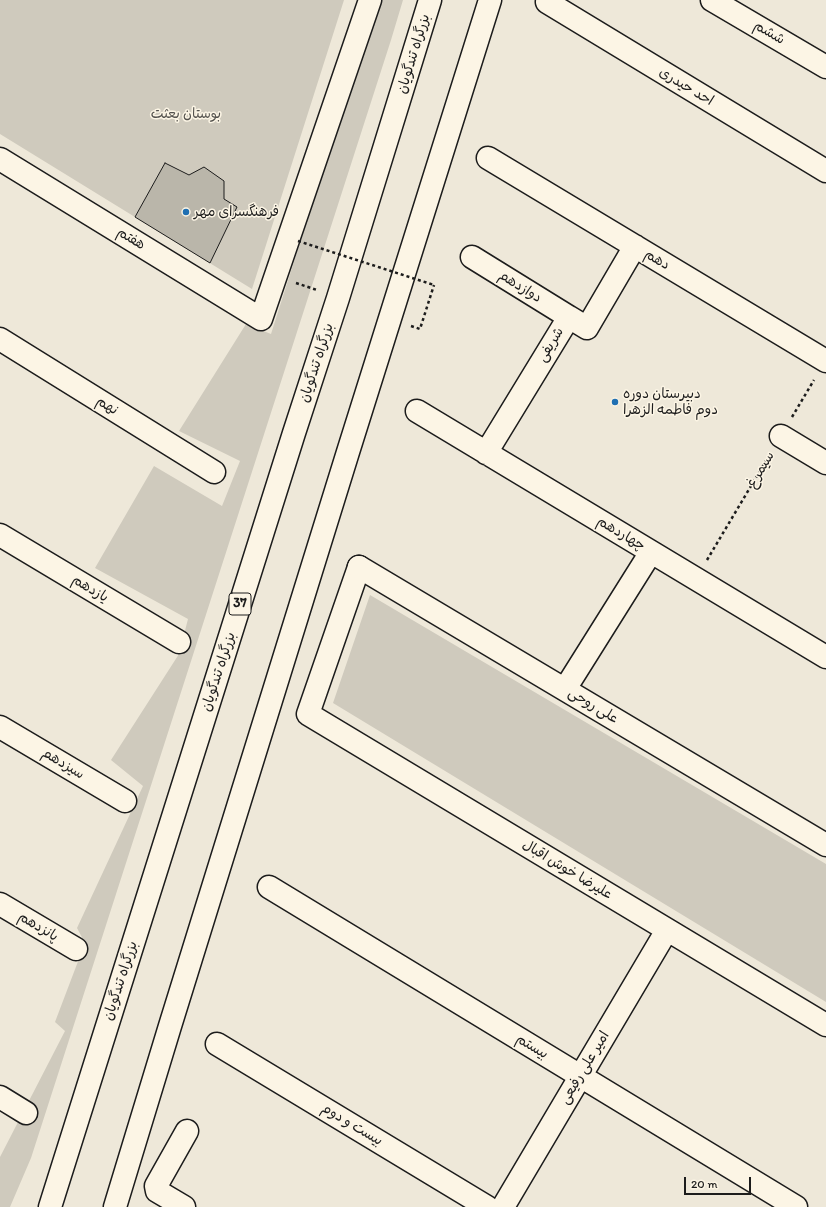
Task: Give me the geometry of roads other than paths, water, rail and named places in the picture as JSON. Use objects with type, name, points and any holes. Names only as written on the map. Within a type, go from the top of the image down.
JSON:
[{"type":"main road","name":"هفتم","points":[[0,159],[261,319],[370,0]]},
{"type":"main road","name":"بزرگراه تندگویان","points":[[50,1207],[338,298],[430,0]]},
{"type":"main road","points":[[115,1207],[334,497],[490,0]]},
{"type":"main road","name":"ششم","points":[[712,0],[826,67]]},
{"type":"main road","name":"احد حیدری","points":[[547,2],[826,171]]},
{"type":"main road","name":"دهم","points":[[488,158],[826,361]]},
{"type":"main road","name":"شریفی","points":[[486,453],[569,317],[587,328],[635,246]]},
{"type":"main road","name":"دوازدهم","points":[[472,257],[569,317]]},
{"type":"main road","name":"نهم","points":[[0,339],[214,472]]},
{"type":"main road","name":"چهاردهم","points":[[417,411],[826,657]]},
{"type":"main road","points":[[781,436],[826,463]]},
{"type":"main road","name":"یازدهم","points":[[0,535],[179,642]]},
{"type":"main road","points":[[565,689],[651,552]]},
{"type":"main road","name":"علی روحی","points":[[308,714],[359,567],[826,845]]},
{"type":"main road","name":"علیرضا خوش اقبال","points":[[308,714],[826,1025]]},
{"type":"main road","name":"سیزدهم","points":[[0,727],[125,801]]},
{"type":"main road","name":"بیستم","points":[[269,886],[796,1207]]},
{"type":"main road","name":"پانزدهم","points":[[0,904],[76,949]]},
{"type":"main road","name":"امیر علی رفیعی","points":[[503,1207],[667,930]]},
{"type":"main road","name":"بیست و دوم","points":[[217,1044],[487,1207]]},
{"type":"main road","points":[[0,1097],[26,1113]]},
{"type":"main road","points":[[184,1207],[156,1191],[156,1186],[187,1131]]},
{"type":"place","name":"فرهنگسرای مهر","points":[[186,212]]},
{"type":"place","name":"دبیرستان دوره دوم فاطمه الزهرا","points":[[615,402]]},
{"type":"park label","name":"بوستان بعثت","points":[[186,114]]}]
